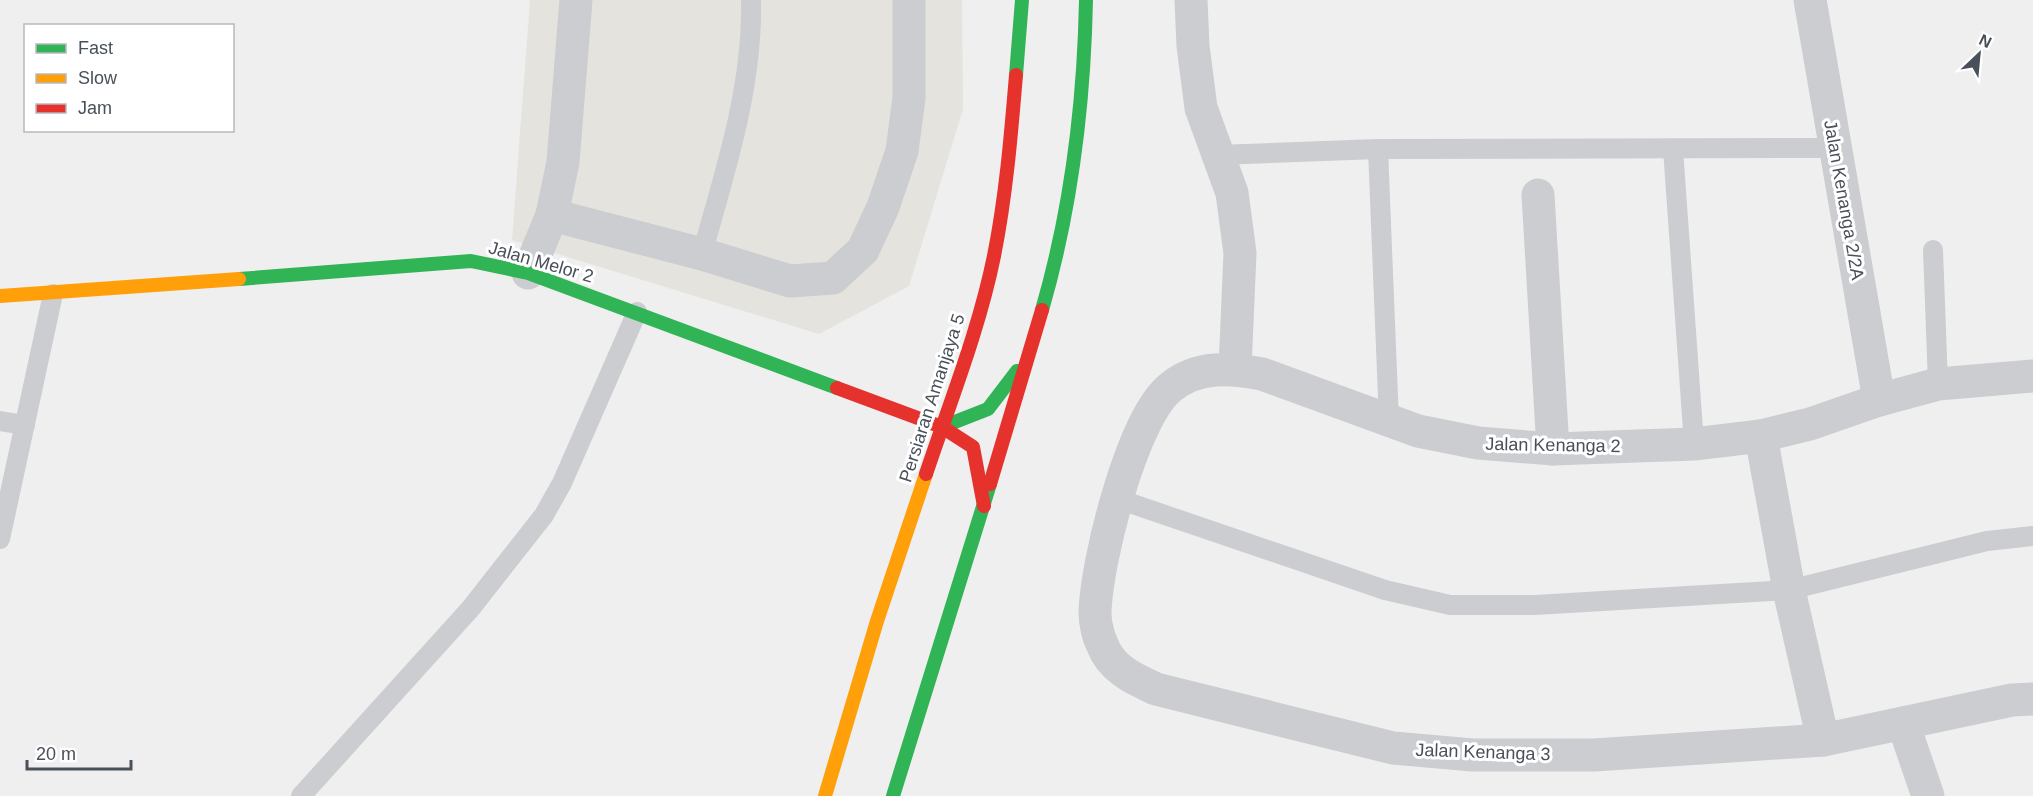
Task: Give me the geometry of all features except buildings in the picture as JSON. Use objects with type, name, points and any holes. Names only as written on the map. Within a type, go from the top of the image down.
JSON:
[{"type":"street","points":[[528,273],[552,216],[563,162],[576,0]]},
{"type":"street","points":[[552,216],[702,254],[790,281],[833,278],[863,250],[883,207],[902,151],[909,98],[909,0]]},
{"type":"street","name":"Persiaran Amanjaya 5","points":[[825,796],[877,621],[977,320],[993,257],[1008,168],[1022,0]]},
{"type":"street","points":[[893,796],[984,506],[1050,282],[1078,135],[1085,59],[1086,0]]},
{"type":"street","points":[[1191,0],[1193,46],[1201,108],[1232,193],[1240,253],[1235,369]]},
{"type":"street","points":[[1789,0],[1815,0]]},
{"type":"street","name":"Jalan Kenanga 2/2A","points":[[1810,0],[1880,400]]},
{"type":"street","points":[[1538,195],[1553,448]]},
{"type":"street","name":"Jalan Melor 2","points":[[0,296],[53,294],[471,261],[528,273],[942,426],[973,447],[984,506]]},
{"type":"street","points":[[942,426],[988,410],[1029,356]]},
{"type":"street","name":"Jalan Kenanga 2","points":[[1118,500],[1150,411],[1170,387],[1189,376],[1212,369],[1235,369],[1262,374],[1389,422],[1478,443],[1553,448],[1694,444],[1761,436],[1810,424],[1880,400],[1938,384],[2033,376]]},
{"type":"street","points":[[1761,436],[1789,590],[1823,740]]},
{"type":"street","name":"Jalan Kenanga 3","points":[[1118,500],[1099,578],[1095,616],[1102,646],[1123,673],[1156,689],[1393,748],[1473,755],[1594,755],[1823,740],[2012,700],[2033,699]]},
{"type":"street","points":[[1903,723],[1928,796]]},
{"type":"lane","points":[[702,254],[734,137],[748,68],[751,0]]},
{"type":"lane","points":[[1218,154],[1378,149],[1835,148]]},
{"type":"lane","points":[[1378,149],[1389,422]]},
{"type":"lane","points":[[1672,149],[1694,444]]},
{"type":"lane","points":[[1933,250],[1938,384]]},
{"type":"lane","points":[[0,539],[53,294]]},
{"type":"lane","points":[[302,796],[471,608],[544,515],[562,483],[638,312]]},
{"type":"lane","points":[[0,421],[25,425]]},
{"type":"lane","points":[[1118,500],[1385,590],[1450,605],[1535,605],[1789,590],[1987,541],[2033,536]]},
{"type":"shaded area","points":[[530,0],[962,0],[963,109],[909,286],[819,334],[512,240]]},
{"type":"traffic: fast","points":[[1016,75],[1022,0]]},
{"type":"traffic: fast","points":[[1042,310],[1061,234],[1074,156],[1079,117],[1086,0]]},
{"type":"traffic: fast","points":[[239,279],[471,261],[528,273],[837,388]]},
{"type":"traffic: fast","points":[[942,427],[988,409],[1017,371]]},
{"type":"traffic: fast","points":[[893,796],[990,484]]},
{"type":"traffic: slow","points":[[0,296],[239,279]]},
{"type":"traffic: slow","points":[[825,796],[877,621],[926,474]]},
{"type":"traffic: jam","points":[[926,474],[972,339],[988,284],[1005,188],[1016,75]]},
{"type":"traffic: jam","points":[[990,484],[1042,310]]},
{"type":"traffic: jam","points":[[837,388],[942,427],[973,447],[984,506]]}]
